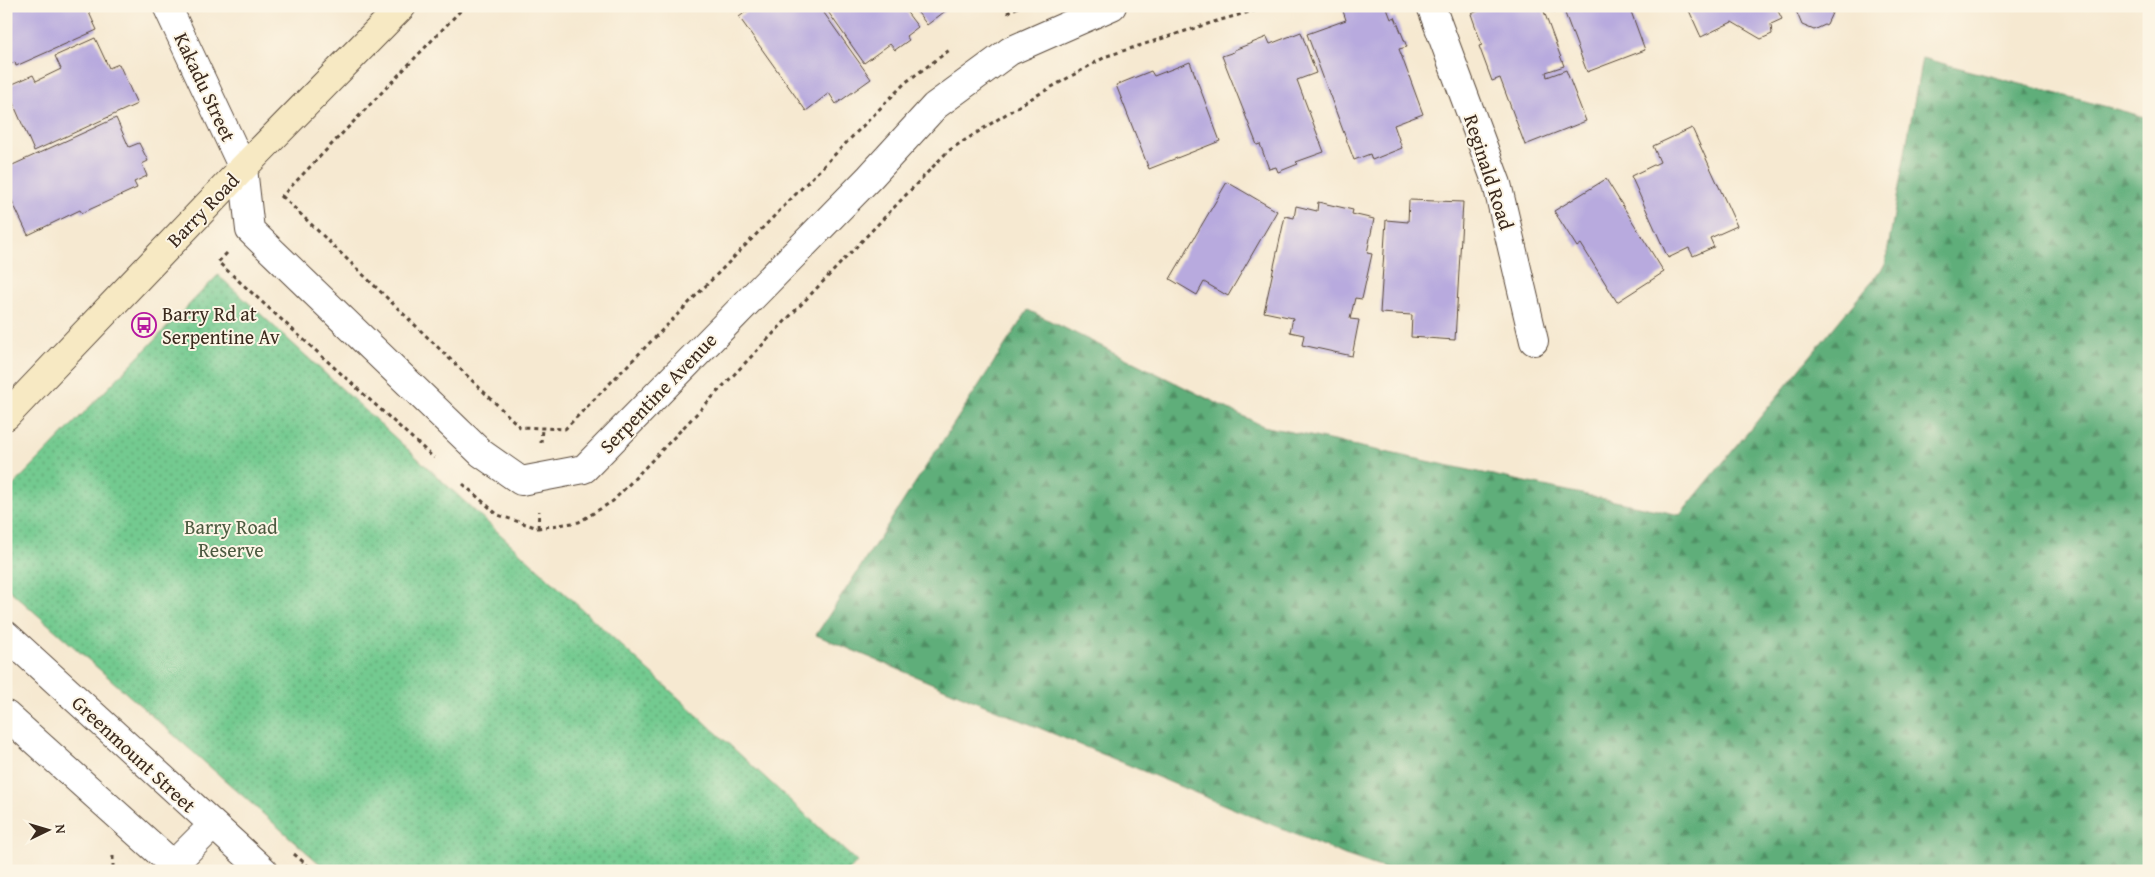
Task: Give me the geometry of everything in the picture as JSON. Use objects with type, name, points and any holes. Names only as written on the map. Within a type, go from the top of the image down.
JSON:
[{"type":"street","name":"Kakadu Street","points":[[167,6],[243,168]]},
{"type":"street","name":"Barry Road","points":[[6,416],[243,168],[402,6]]},
{"type":"street","name":"Serpentine Avenue","points":[[250,230],[481,453],[521,481],[584,469],[870,177],[935,106],[1010,51],[1112,6]]},
{"type":"street","name":"Reginald Road","points":[[1431,6],[1497,184],[1534,341]]},
{"type":"street","points":[[243,168],[250,230]]},
{"type":"street","name":"Greenmount Street","points":[[6,635],[212,826],[264,871]]},
{"type":"street","points":[[6,715],[173,869],[212,826]]},
{"type":"path","points":[[218,262],[465,6]]},
{"type":"path","points":[[1005,14],[1020,6]]},
{"type":"path","points":[[282,196],[520,427],[565,430],[906,82],[952,49]]},
{"type":"green space","points":[[1922,58],[2149,118],[2149,871],[1392,871],[1345,855],[816,635],[1028,310],[1263,426],[1680,515],[1885,265]]},
{"type":"green space","name":"Barry Road Reserve","points":[[218,275],[857,862],[849,871],[328,871],[6,587],[6,493]]},
{"type":"building","points":[[6,6],[86,6],[97,30],[16,66],[15,62],[6,66]]},
{"type":"building","points":[[754,6],[819,6],[871,79],[836,104],[829,93],[806,111],[739,17]]},
{"type":"building","points":[[824,6],[902,6],[918,27],[906,36],[909,40],[895,50],[890,44],[864,63]]},
{"type":"building","points":[[913,6],[952,6],[927,25]]},
{"type":"building","points":[[1356,6],[1386,6],[1391,19],[1395,17],[1407,47],[1399,49],[1423,114],[1394,125],[1402,148],[1372,160],[1370,154],[1354,160],[1307,34],[1346,20],[1343,11]]},
{"type":"building","points":[[1490,6],[1542,6],[1564,66],[1546,72],[1547,77],[1566,70],[1586,121],[1525,145],[1500,78],[1492,81],[1479,46],[1482,45],[1471,14]]},
{"type":"building","points":[[1551,6],[1629,6],[1645,50],[1587,72],[1563,8],[1554,12]]},
{"type":"building","points":[[1687,6],[1784,6],[1777,9],[1782,19],[1771,24],[1772,34],[1761,39],[1732,22],[1701,37]]},
{"type":"building","points":[[1794,6],[1830,6],[1833,11],[1827,24],[1814,30],[1802,25]]},
{"type":"building","points":[[1301,32],[1316,73],[1297,80],[1324,152],[1296,162],[1298,164],[1278,172],[1276,167],[1269,169],[1260,144],[1257,145],[1222,56],[1267,37],[1270,44]]},
{"type":"building","points":[[95,38],[109,68],[119,64],[137,104],[34,151],[6,87],[33,75],[36,81],[61,69],[55,56]]},
{"type":"building","points":[[1190,62],[1220,141],[1149,169],[1116,85],[1151,71],[1154,76]]},
{"type":"building","points":[[116,118],[129,147],[139,143],[148,161],[142,164],[147,176],[134,182],[137,188],[82,213],[80,210],[28,235],[6,188],[6,168]]},
{"type":"building","points":[[1692,128],[1737,226],[1710,238],[1714,247],[1693,256],[1689,248],[1668,258],[1631,176],[1660,162],[1653,146]]},
{"type":"building","points":[[1606,179],[1664,272],[1617,302],[1581,244],[1577,247],[1554,211]]},
{"type":"building","points":[[1227,182],[1277,211],[1228,296],[1204,282],[1197,295],[1170,279]]},
{"type":"building","points":[[1409,200],[1463,202],[1455,340],[1411,337],[1412,315],[1380,313],[1386,220],[1408,222]]},
{"type":"building","points":[[1318,202],[1353,210],[1352,214],[1374,219],[1367,253],[1372,254],[1362,299],[1355,298],[1350,319],[1359,320],[1352,356],[1302,345],[1304,335],[1290,332],[1293,318],[1264,312],[1285,216],[1294,218],[1296,206],[1317,211]]},
{"type":"place","name":"Barry Rd at Serpentine Av","points":[[144,325]]}]
